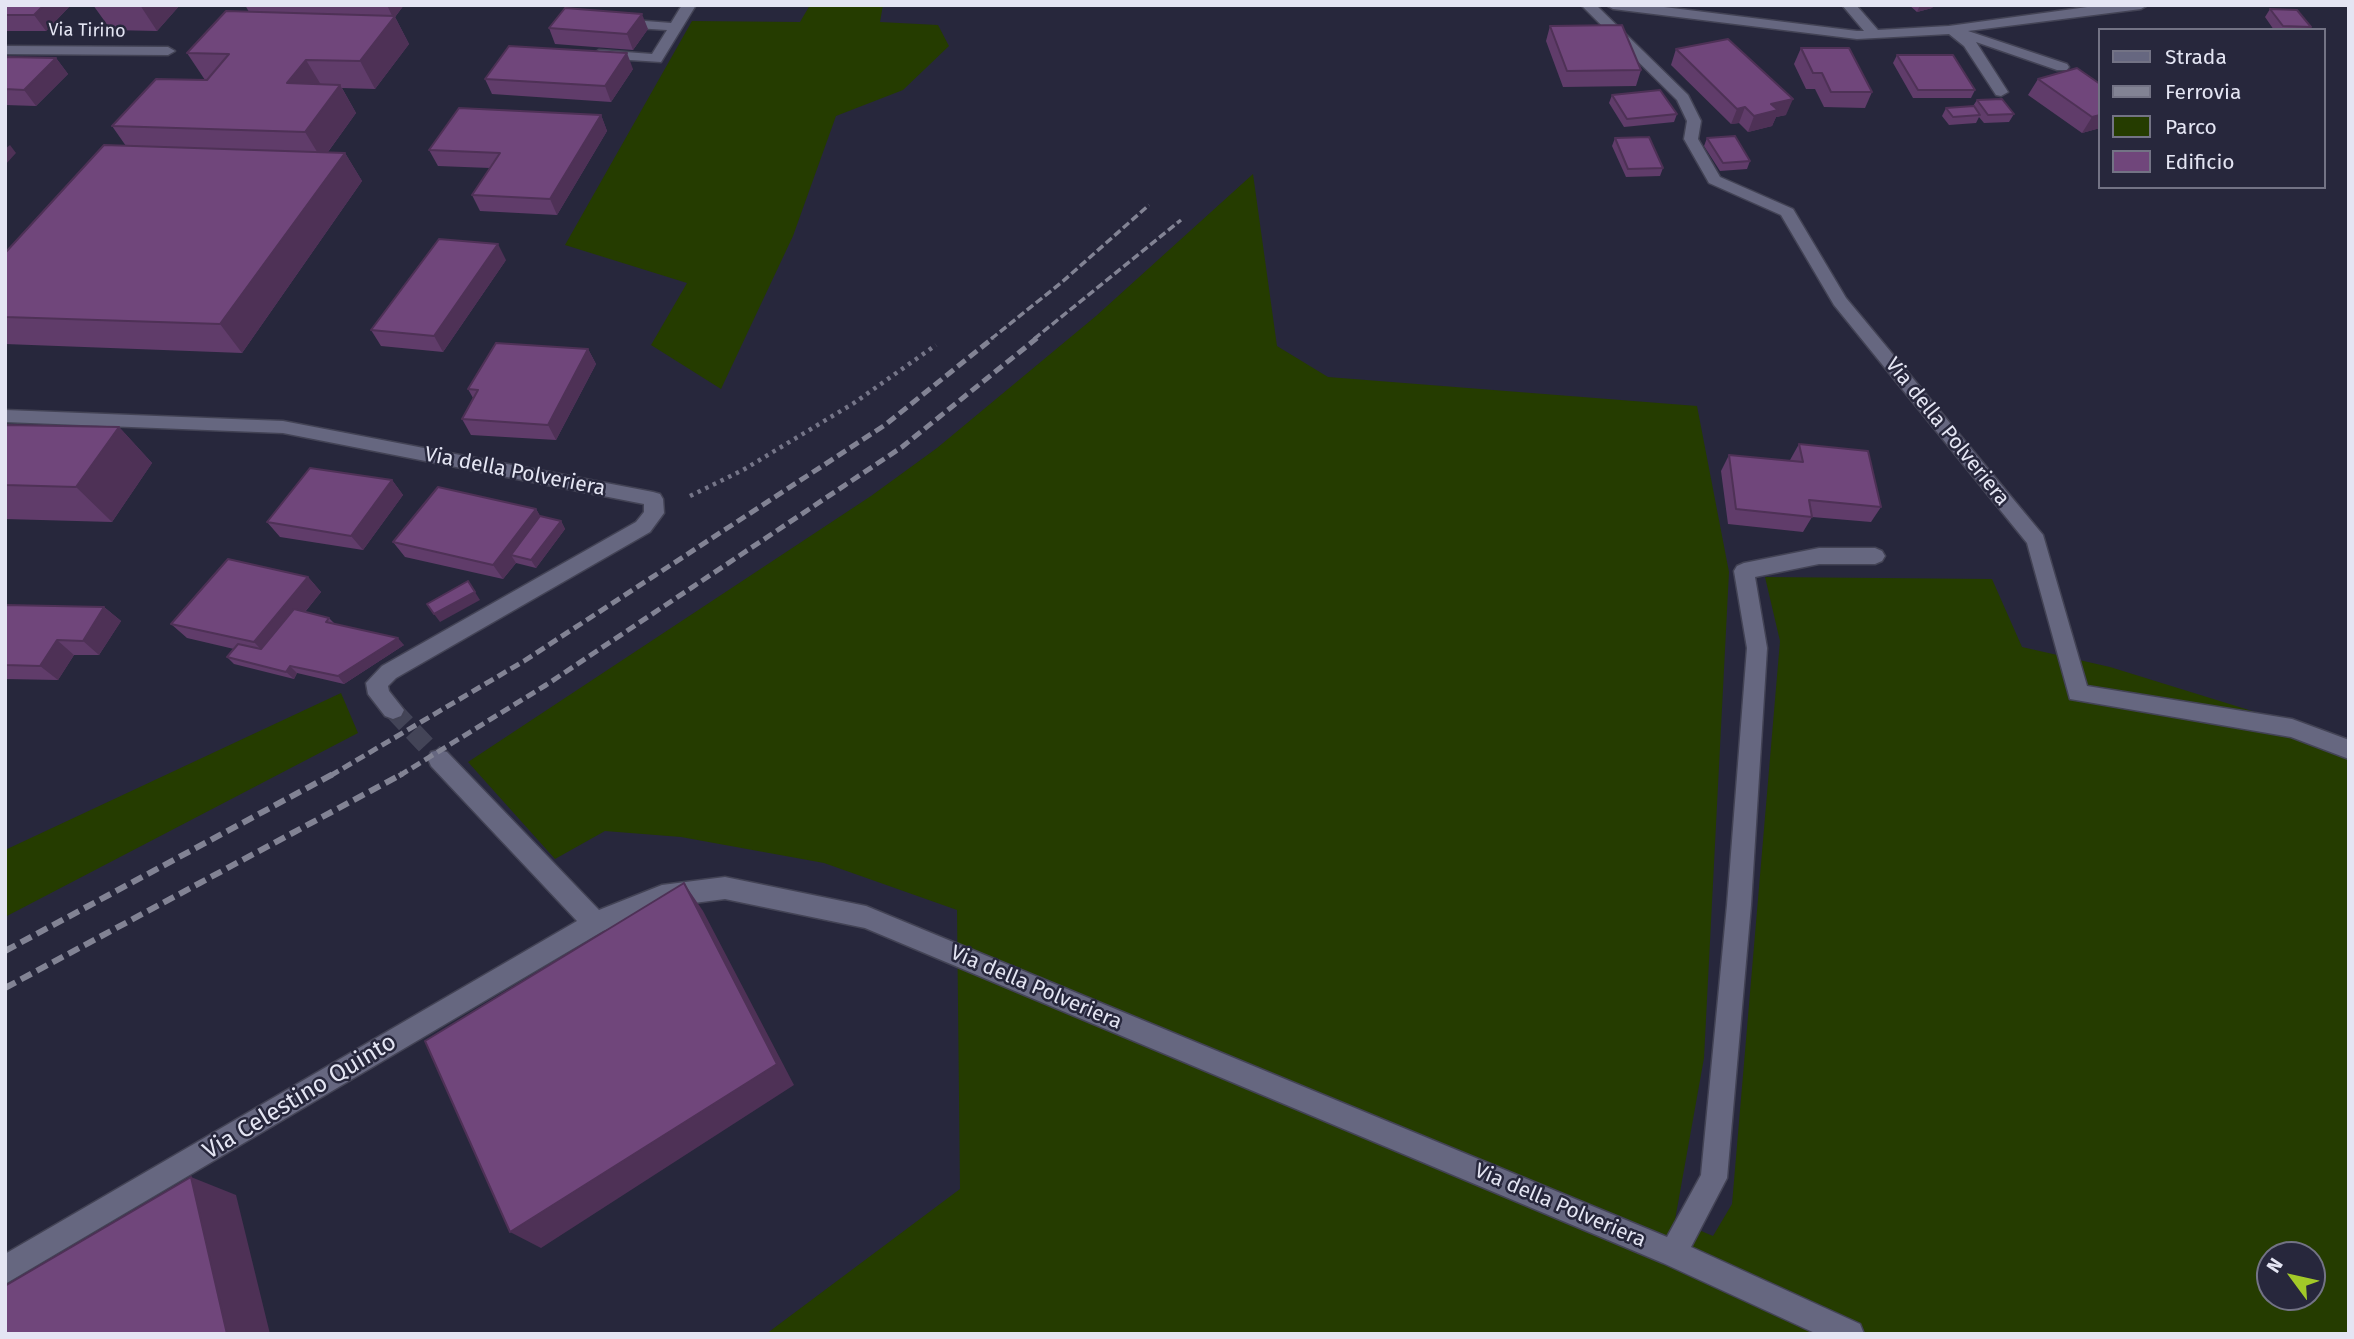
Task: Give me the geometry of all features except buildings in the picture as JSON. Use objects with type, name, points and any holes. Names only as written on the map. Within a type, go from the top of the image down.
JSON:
[{"type":"street","points":[[596,54],[656,60],[689,5]]},
{"type":"street","name":"Via della Polveriera","points":[[1588,5],[1683,98],[1694,121],[1691,139],[1714,180],[1787,212],[1840,301],[2036,540],[2078,693],[2292,728],[2349,750]]},
{"type":"street","points":[[1613,5],[1857,35],[1949,30],[2022,18],[2141,5]]},
{"type":"street","points":[[1849,5],[1874,34]]},
{"type":"street","points":[[619,23],[677,27]]},
{"type":"street","points":[[1949,30],[2062,67]]},
{"type":"street","points":[[1949,30],[1969,43],[2001,92]]},
{"type":"street","name":"Via Tirino","points":[[5,50],[167,51]]},
{"type":"street","name":"Via della Polveriera","points":[[5,416],[283,427],[653,499],[654,513]]},
{"type":"street","points":[[393,710],[379,694],[377,683],[400,666],[643,527],[654,513]]},
{"type":"street","name":"Via della Polveriera","points":[[1673,1254],[1714,1178],[1739,905],[1757,648],[1744,570],[1819,556],[1875,556]]},
{"type":"street","points":[[439,759],[595,923]]},
{"type":"street","name":"Via della Polveriera","points":[[595,923],[662,896],[725,888],[866,917],[1673,1254],[1850,1334]]},
{"type":"street","name":"Via Celestino Quinto","points":[[5,1270],[595,923]]},
{"type":"path","points":[[654,513],[755,463],[854,403],[936,345]]},
{"type":"green space","points":[[810,5],[883,5],[880,22],[938,25],[949,46],[903,90],[836,116],[793,236],[721,389],[651,345],[687,283],[565,245],[692,21],[800,22]]},
{"type":"green space","points":[[1253,174],[1277,346],[1328,377],[1697,406],[1729,572],[1704,1058],[1675,1220],[1713,1236],[1732,1204],[1780,641],[1765,577],[1992,579],[2022,647],[2110,667],[2349,741],[2349,1334],[766,1334],[960,1189],[957,910],[824,863],[681,837],[605,831],[555,859],[468,762],[871,496],[937,448],[1096,316]]},
{"type":"green space","points":[[341,693],[358,733],[5,917],[5,850]]},
{"type":"tunnel","points":[[393,710],[439,759]]},
{"type":"railway","points":[[991,339],[1062,282],[1149,205]]},
{"type":"railway","points":[[1034,339],[1181,220]]},
{"type":"railway","points":[[330,776],[524,661],[885,425],[993,338]]},
{"type":"railway","points":[[399,776],[546,685],[902,447],[1037,338]]},
{"type":"railway","points":[[5,951],[333,774]]},
{"type":"railway","points":[[5,988],[402,774]]}]
